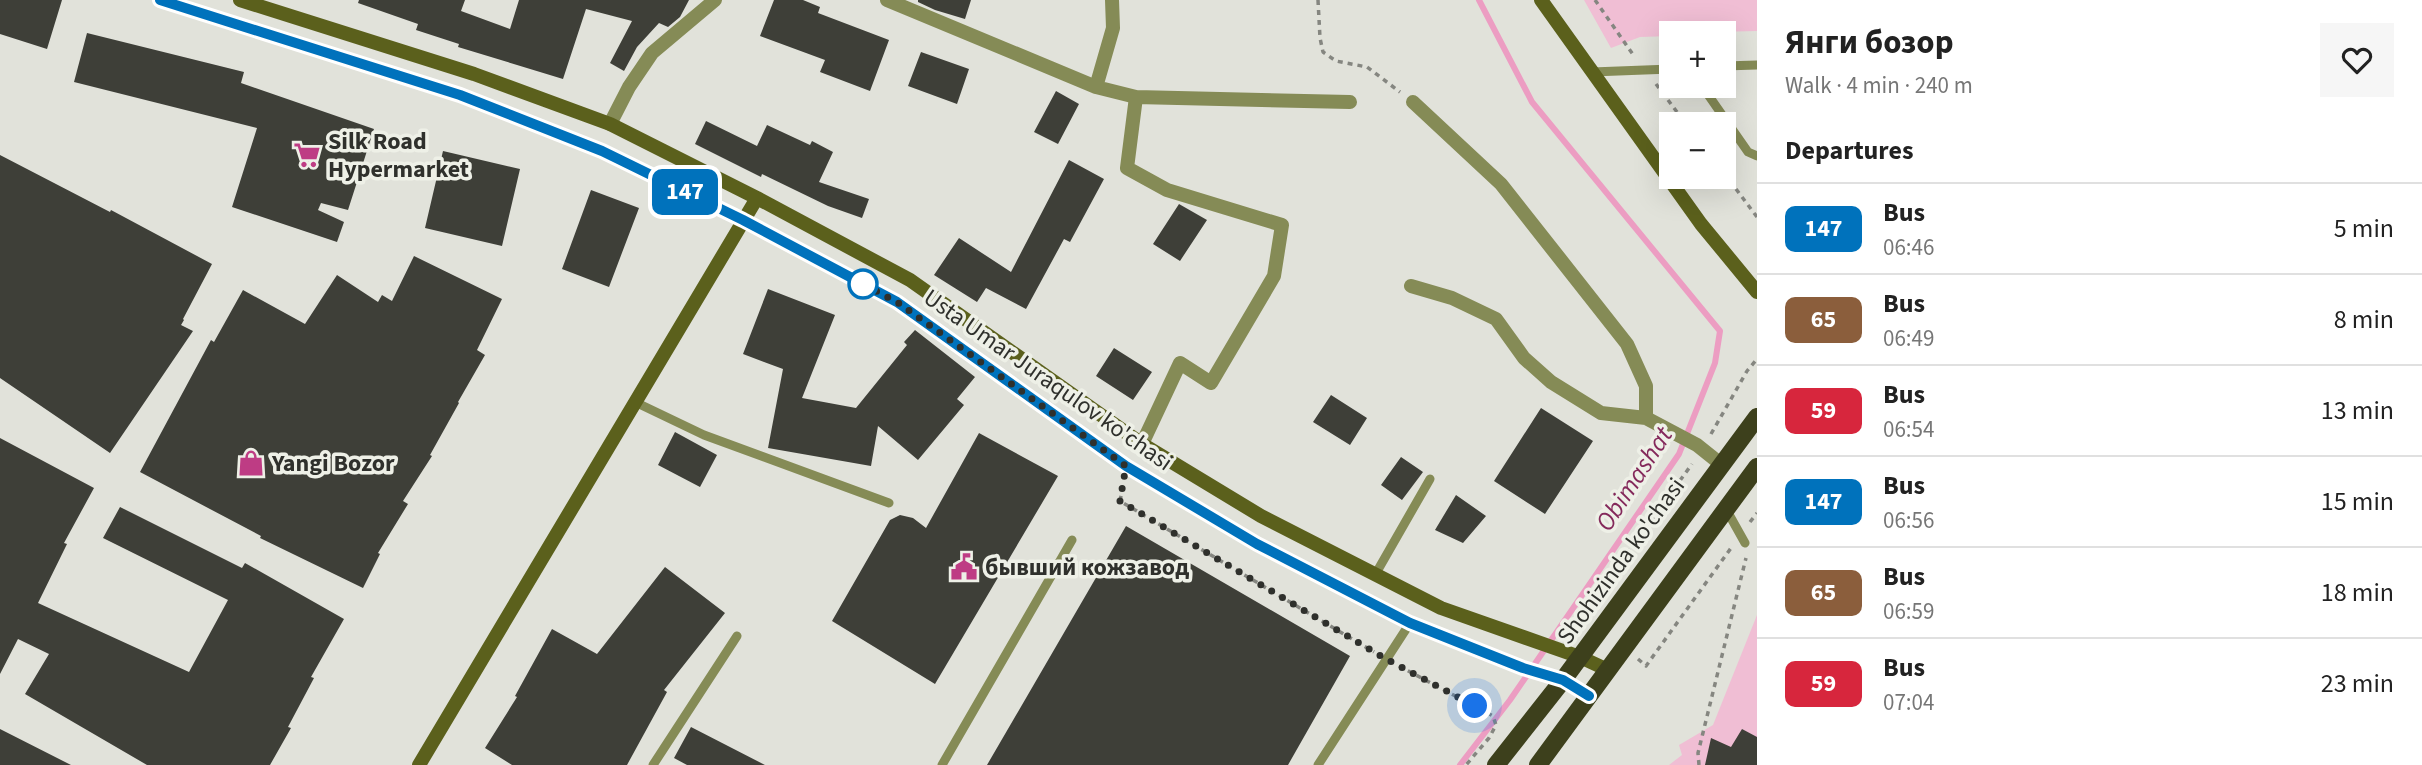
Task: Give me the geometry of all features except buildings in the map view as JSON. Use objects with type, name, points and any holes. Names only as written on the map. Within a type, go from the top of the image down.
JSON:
[{"type":"main road","name":"Usta Umar Juraqulov ko'chasi","points":[[160,0],[460,95],[602,151],[743,220],[897,302],[1126,466],[1257,544],[1410,623],[1523,668],[1563,680],[1589,696]]},
{"type":"main road","name":"Usta Umar Juraqulov ko'chasi","points":[[240,0],[474,74],[610,124],[757,198],[910,280],[1142,443],[1261,516],[1441,608],[1580,657],[1608,670]]},
{"type":"main road","points":[[1541,0],[1701,223],[1757,292]]},
{"type":"main road","points":[[420,765],[757,198]]},
{"type":"main road","name":"Shohizinda ko'chasi","points":[[1496,765],[1563,680],[1757,417]]},
{"type":"main road","points":[[1538,765],[1757,467]]},
{"type":"street","points":[[610,124],[629,87],[652,52],[715,0]]},
{"type":"street","points":[[887,0],[1096,87],[1136,97],[1350,102]]},
{"type":"street","points":[[1096,87],[1113,28],[1112,0]]},
{"type":"street","points":[[1136,97],[1127,168],[1167,190],[1282,225],[1274,276],[1211,383],[1180,363],[1142,443]]},
{"type":"street","points":[[1413,102],[1502,184],[1627,344],[1646,386],[1653,421]]},
{"type":"street","points":[[1411,286],[1452,298],[1496,319],[1524,358],[1551,382],[1601,413],[1653,421],[1700,447],[1722,464]]},
{"type":"lane","points":[[1736,66],[1757,65]]},
{"type":"lane","points":[[1591,72],[1659,69]]},
{"type":"lane","points":[[1710,98],[1748,152],[1757,156]]},
{"type":"lane","points":[[635,402],[704,435],[889,503]]},
{"type":"lane","points":[[1375,575],[1430,479]]},
{"type":"lane","points":[[1726,509],[1743,539]]},
{"type":"lane","points":[[942,765],[1072,540]]},
{"type":"lane","points":[[1318,765],[1410,623]]},
{"type":"lane","points":[[653,765],[737,636]]},
{"type":"path","points":[[1318,0],[1323,52],[1336,61],[1367,67],[1413,102]]},
{"type":"path","points":[[1736,189],[1757,217]]},
{"type":"path","points":[[1580,618],[1700,447],[1757,359]]},
{"type":"path","points":[[1126,466],[1120,501],[1386,659],[1493,716],[1496,725],[1489,738],[1466,765]]},
{"type":"path","points":[[1625,646],[1646,666],[1743,539],[1757,513]]},
{"type":"path","points":[[1699,765],[1698,753],[1748,548],[1743,539]]},
{"type":"shaded area","points":[[1584,0],[1757,0],[1757,31],[1736,31],[1736,21],[1659,21],[1659,36],[1640,37],[1611,48]]},
{"type":"shaded area","points":[[1757,615],[1757,765],[1669,765],[1682,755],[1679,745],[1713,725]]},
{"type":"waterway","name":"Obimashat","points":[[1460,765],[1510,700],[1679,454],[1715,363],[1720,331],[1532,102],[1479,0]]},
{"type":"bus line","name":"147","points":[[160,0],[460,95],[602,151],[743,220],[897,302],[1126,466],[1257,544],[1410,623],[1523,668],[1563,680],[1589,696]]},
{"type":"place","name":"Silk Road Hypermarket","points":[[307,155]]},
{"type":"place","name":"Yangi Bozor","points":[[251,463]]},
{"type":"place","name":"бывший кожзавод","points":[[964,567]]},
{"type":"route","points":[[863,284],[853,279],[897,302],[1126,466],[1120,501],[1386,659],[1475,706]]}]
